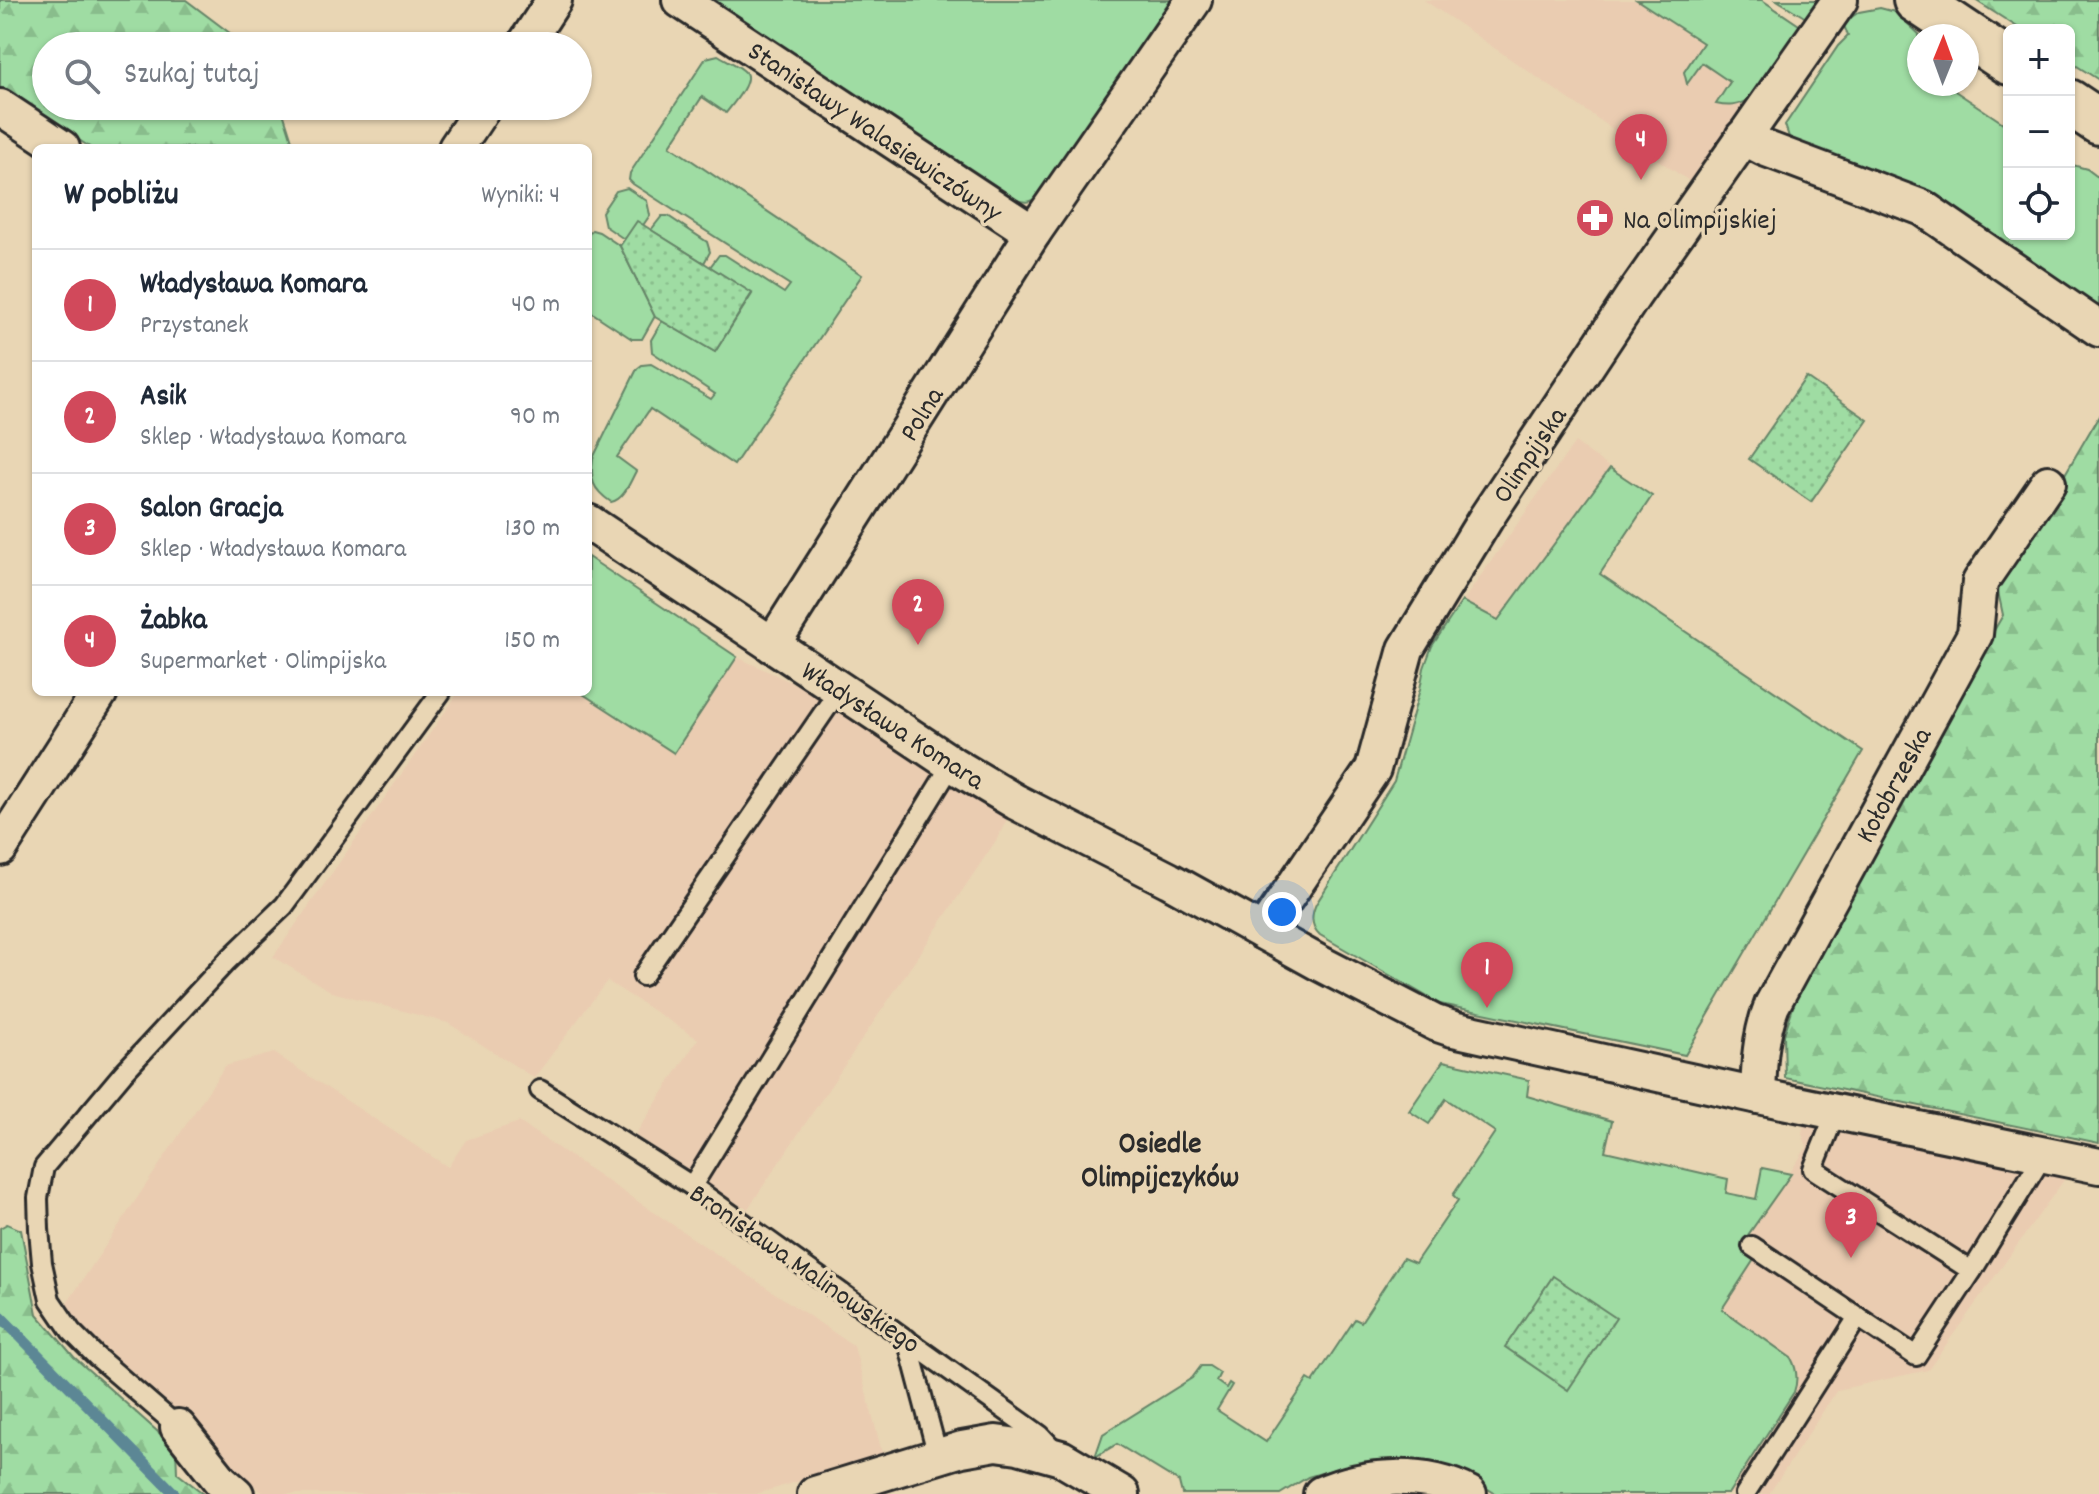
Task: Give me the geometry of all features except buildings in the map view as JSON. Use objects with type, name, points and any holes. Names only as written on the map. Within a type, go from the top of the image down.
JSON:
[{"type":"main road","points":[[1916,0],[2003,58]]},
{"type":"main road","points":[[2075,106],[2099,122]]},
{"type":"street","points":[[533,32],[554,0]]},
{"type":"street","name":"Stanisławy Walasiewiczówny","points":[[680,0],[1033,233]]},
{"type":"street","name":"Polna","points":[[772,645],[1033,233],[1194,0]]},
{"type":"street","name":"Olimpijska","points":[[1263,932],[1373,769],[1406,649],[1494,505],[1633,296],[1840,0]]},
{"type":"street","points":[[0,107],[56,144]]},
{"type":"street","points":[[459,144],[475,120]]},
{"type":"street","points":[[1743,137],[1923,208],[2099,329]]},
{"type":"street","name":"Kołobrzeska","points":[[1758,1096],[1760,1050],[1772,1005],[1975,634],[1980,582],[2048,483]]},
{"type":"street","points":[[592,525],[772,645]]},
{"type":"street","name":"Władysława Komara","points":[[772,645],[952,764],[1016,802],[1435,1023],[1758,1096],[2099,1166]]},
{"type":"street","points":[[0,848],[97,696]]},
{"type":"street","points":[[178,1427],[221,1481],[236,1494]]},
{"type":"street","points":[[815,1494],[980,1444],[1029,1448],[1067,1461]]},
{"type":"street","name":"Bronisława Malinowskiego","points":[[1067,1461],[1122,1494]]},
{"type":"street","points":[[1321,1494],[1362,1482],[1405,1478],[1444,1484],[1469,1494]]},
{"type":"lane","points":[[643,976],[839,690]]},
{"type":"lane","points":[[178,1427],[97,1357],[71,1331],[50,1300],[39,1229],[38,1198],[44,1167],[124,1072],[227,961],[284,906],[438,696]]},
{"type":"lane","points":[[692,1186],[952,764]]},
{"type":"lane","name":"Bronisława Malinowskiego","points":[[540,1090],[692,1186],[1040,1435],[1067,1461]]},
{"type":"lane","points":[[1836,1112],[1813,1169],[1972,1271]]},
{"type":"lane","points":[[1752,1246],[1916,1356],[2044,1154]]},
{"type":"lane","points":[[1745,1494],[1858,1317]]},
{"type":"lane","points":[[907,1339],[938,1456]]},
{"type":"shaded area","points":[[1424,0],[1637,0],[1703,44],[1684,71],[1687,83],[1702,62],[1731,82],[1717,104],[1741,104],[1750,99],[1692,183]]},
{"type":"shaded area","points":[[1575,442],[1610,468],[1497,620],[1463,601]]},
{"type":"shaded area","points":[[737,657],[810,691],[956,786],[1009,815],[997,839],[747,1210],[635,1135],[698,1039],[607,981],[534,1078],[448,1023],[332,992],[273,957],[456,696],[586,696],[674,753]]},
{"type":"shaded area","points":[[274,1053],[448,1167],[466,1140],[519,1122],[854,1346],[883,1456],[756,1494],[265,1494],[96,1347],[66,1305],[225,1066]]},
{"type":"shaded area","points":[[1804,1122],[2066,1177],[1928,1370],[1837,1390],[1769,1494],[1728,1494],[1797,1383],[1791,1358],[1722,1309],[1756,1255],[1741,1245],[1807,1147],[1802,1134]]},
{"type":"green space","points":[[0,0],[186,0],[228,32],[32,32],[32,108],[0,87]]},
{"type":"green space","points":[[714,0],[1170,0],[1050,188],[1033,200],[1023,202],[1004,194]]},
{"type":"green space","points":[[1637,0],[1762,0],[1802,27],[1750,99],[1729,106],[1721,105],[1716,104],[1730,82],[1702,63],[1687,84],[1684,72],[1703,43]]},
{"type":"green space","points":[[1777,0],[1818,0],[1806,18]]},
{"type":"green space","points":[[1975,0],[2099,0],[2099,80],[2075,65],[2075,24],[2013,24]]},
{"type":"green space","points":[[1880,8],[1895,12],[1908,24],[1907,96],[1962,96],[2003,123],[2003,240],[2075,240],[2075,166],[2087,169],[2099,178],[2099,318],[1796,144],[1789,137],[1785,125],[1848,36],[1843,23],[1859,12]]},
{"type":"green space","points":[[718,55],[746,73],[744,88],[726,113],[702,97],[670,146],[862,275],[734,465],[650,409],[617,457],[636,471],[623,494],[611,502],[594,483],[593,458],[637,369],[651,364],[711,399],[715,394],[652,352],[651,340],[662,321],[715,352],[752,294],[710,267],[719,255],[725,255],[784,293],[790,285],[629,180],[630,173],[706,58]]},
{"type":"green space","points":[[49,120],[285,120],[293,144],[85,144]]},
{"type":"green space","points":[[627,188],[647,201],[650,215],[637,234],[624,239],[605,226],[602,212],[616,191]]},
{"type":"green space","points":[[662,216],[668,216],[707,242],[710,252],[704,263],[651,230]]},
{"type":"green space","points":[[637,221],[752,293],[715,352],[655,317],[620,246]]},
{"type":"green space","points":[[592,230],[620,246],[655,316],[642,339],[632,339],[592,313]]},
{"type":"green space","points":[[1806,377],[1868,420],[1811,502],[1749,459]]},
{"type":"green space","points":[[2099,416],[2099,1143],[1785,1078],[1784,1035],[1795,1001],[1884,820],[2003,615],[1996,582]]},
{"type":"green space","points":[[1610,468],[1652,496],[1600,574],[1863,751],[1685,1055],[1440,1004],[1320,935],[1312,920],[1316,904],[1394,781],[1432,646],[1462,601],[1498,620]]},
{"type":"green space","points":[[592,560],[737,657],[674,753],[586,696],[592,696]]},
{"type":"green space","points":[[1443,1061],[1529,1080],[1527,1096],[1612,1121],[1605,1151],[1728,1179],[1726,1193],[1756,1199],[1762,1168],[1791,1174],[1741,1245],[1757,1255],[1722,1309],[1791,1358],[1796,1371],[1795,1388],[1728,1494],[1496,1494],[1480,1484],[1396,1461],[1349,1465],[1308,1477],[1280,1494],[1182,1494],[1179,1482],[1117,1444],[1095,1457],[1103,1434],[1192,1378],[1201,1366],[1209,1366],[1220,1373],[1216,1381],[1226,1388],[1229,1383],[1232,1385],[1217,1410],[1266,1442],[1308,1379],[1313,1382],[1355,1319],[1361,1322],[1403,1258],[1415,1263],[1458,1200],[1453,1195],[1495,1132],[1446,1099],[1429,1124],[1409,1111]]},
{"type":"green space","points":[[7,1224],[21,1230],[37,1314],[74,1357],[176,1448],[177,1473],[204,1494],[0,1494],[0,1228]]},
{"type":"green space","points":[[1553,1276],[1616,1318],[1568,1390],[1505,1347]]},
{"type":"waterway","points":[[0,1316],[175,1494]]},
{"type":"place","name":"Żabka","points":[[1641,180]]},
{"type":"place","name":"Na Olimpijskiej","points":[[1595,218]]},
{"type":"place","name":"Asik","points":[[918,645]]},
{"type":"place","name":"Władysława Komara","points":[[1487,1008]]},
{"type":"place","name":"Salon Gracja","points":[[1851,1258]]},
{"type":"district","name":"Osiedle Olimpijczyków","points":[[1160,1159]]}]
